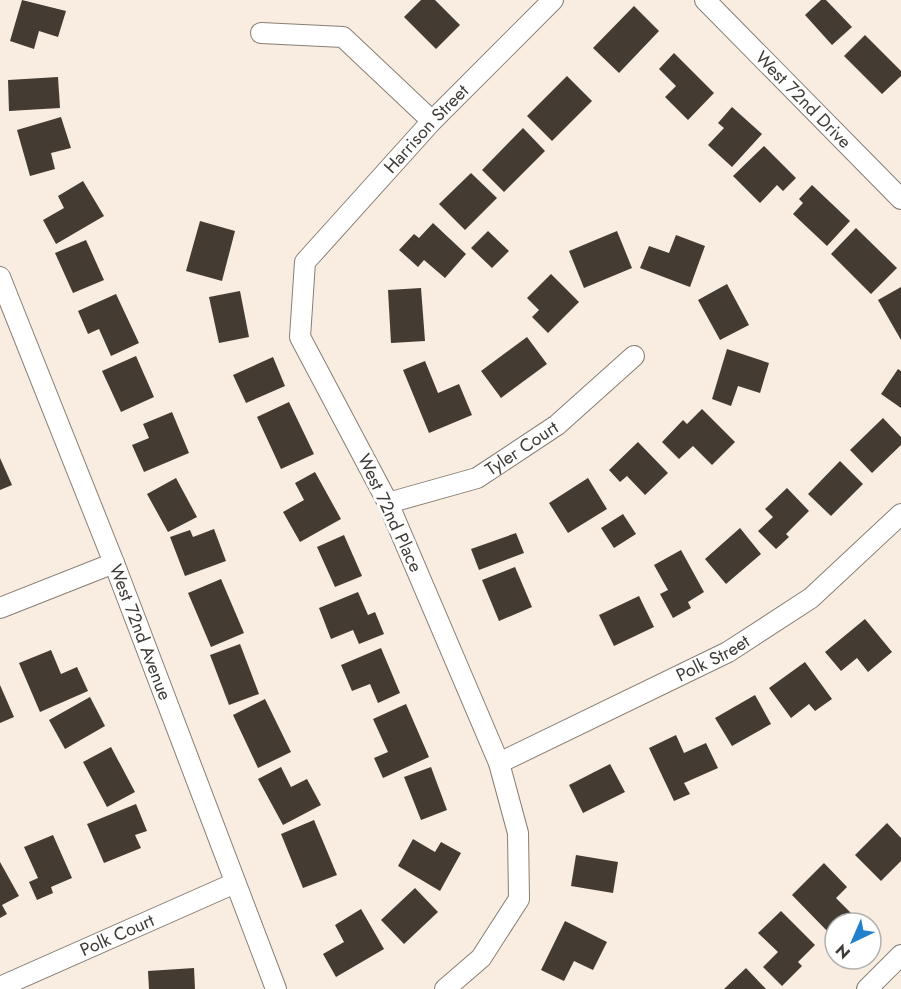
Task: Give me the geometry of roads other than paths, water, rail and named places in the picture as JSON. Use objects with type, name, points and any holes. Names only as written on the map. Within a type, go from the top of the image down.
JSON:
[{"type":"street","name":"Harrison Street","points":[[305,262],[432,121],[553,0]]},
{"type":"street","name":"West 72nd Drive","points":[[705,0],[901,199]]},
{"type":"street","points":[[261,33],[343,37],[432,121]]},
{"type":"street","name":"West 72nd Place","points":[[305,262],[300,337],[388,502],[499,763]]},
{"type":"street","name":"West 72nd Avenue","points":[[0,277],[114,563],[276,989]]},
{"type":"street","name":"Tyler Court","points":[[388,502],[477,478],[557,425],[634,356]]},
{"type":"street","name":"Polk Street","points":[[499,763],[728,652],[811,598],[901,514]]},
{"type":"street","points":[[0,608],[114,563]]},
{"type":"street","points":[[445,989],[481,958],[519,899],[518,833],[499,763]]},
{"type":"street","name":"Polk Court","points":[[0,987],[235,883]]},
{"type":"street","points":[[867,989],[901,955]]}]
